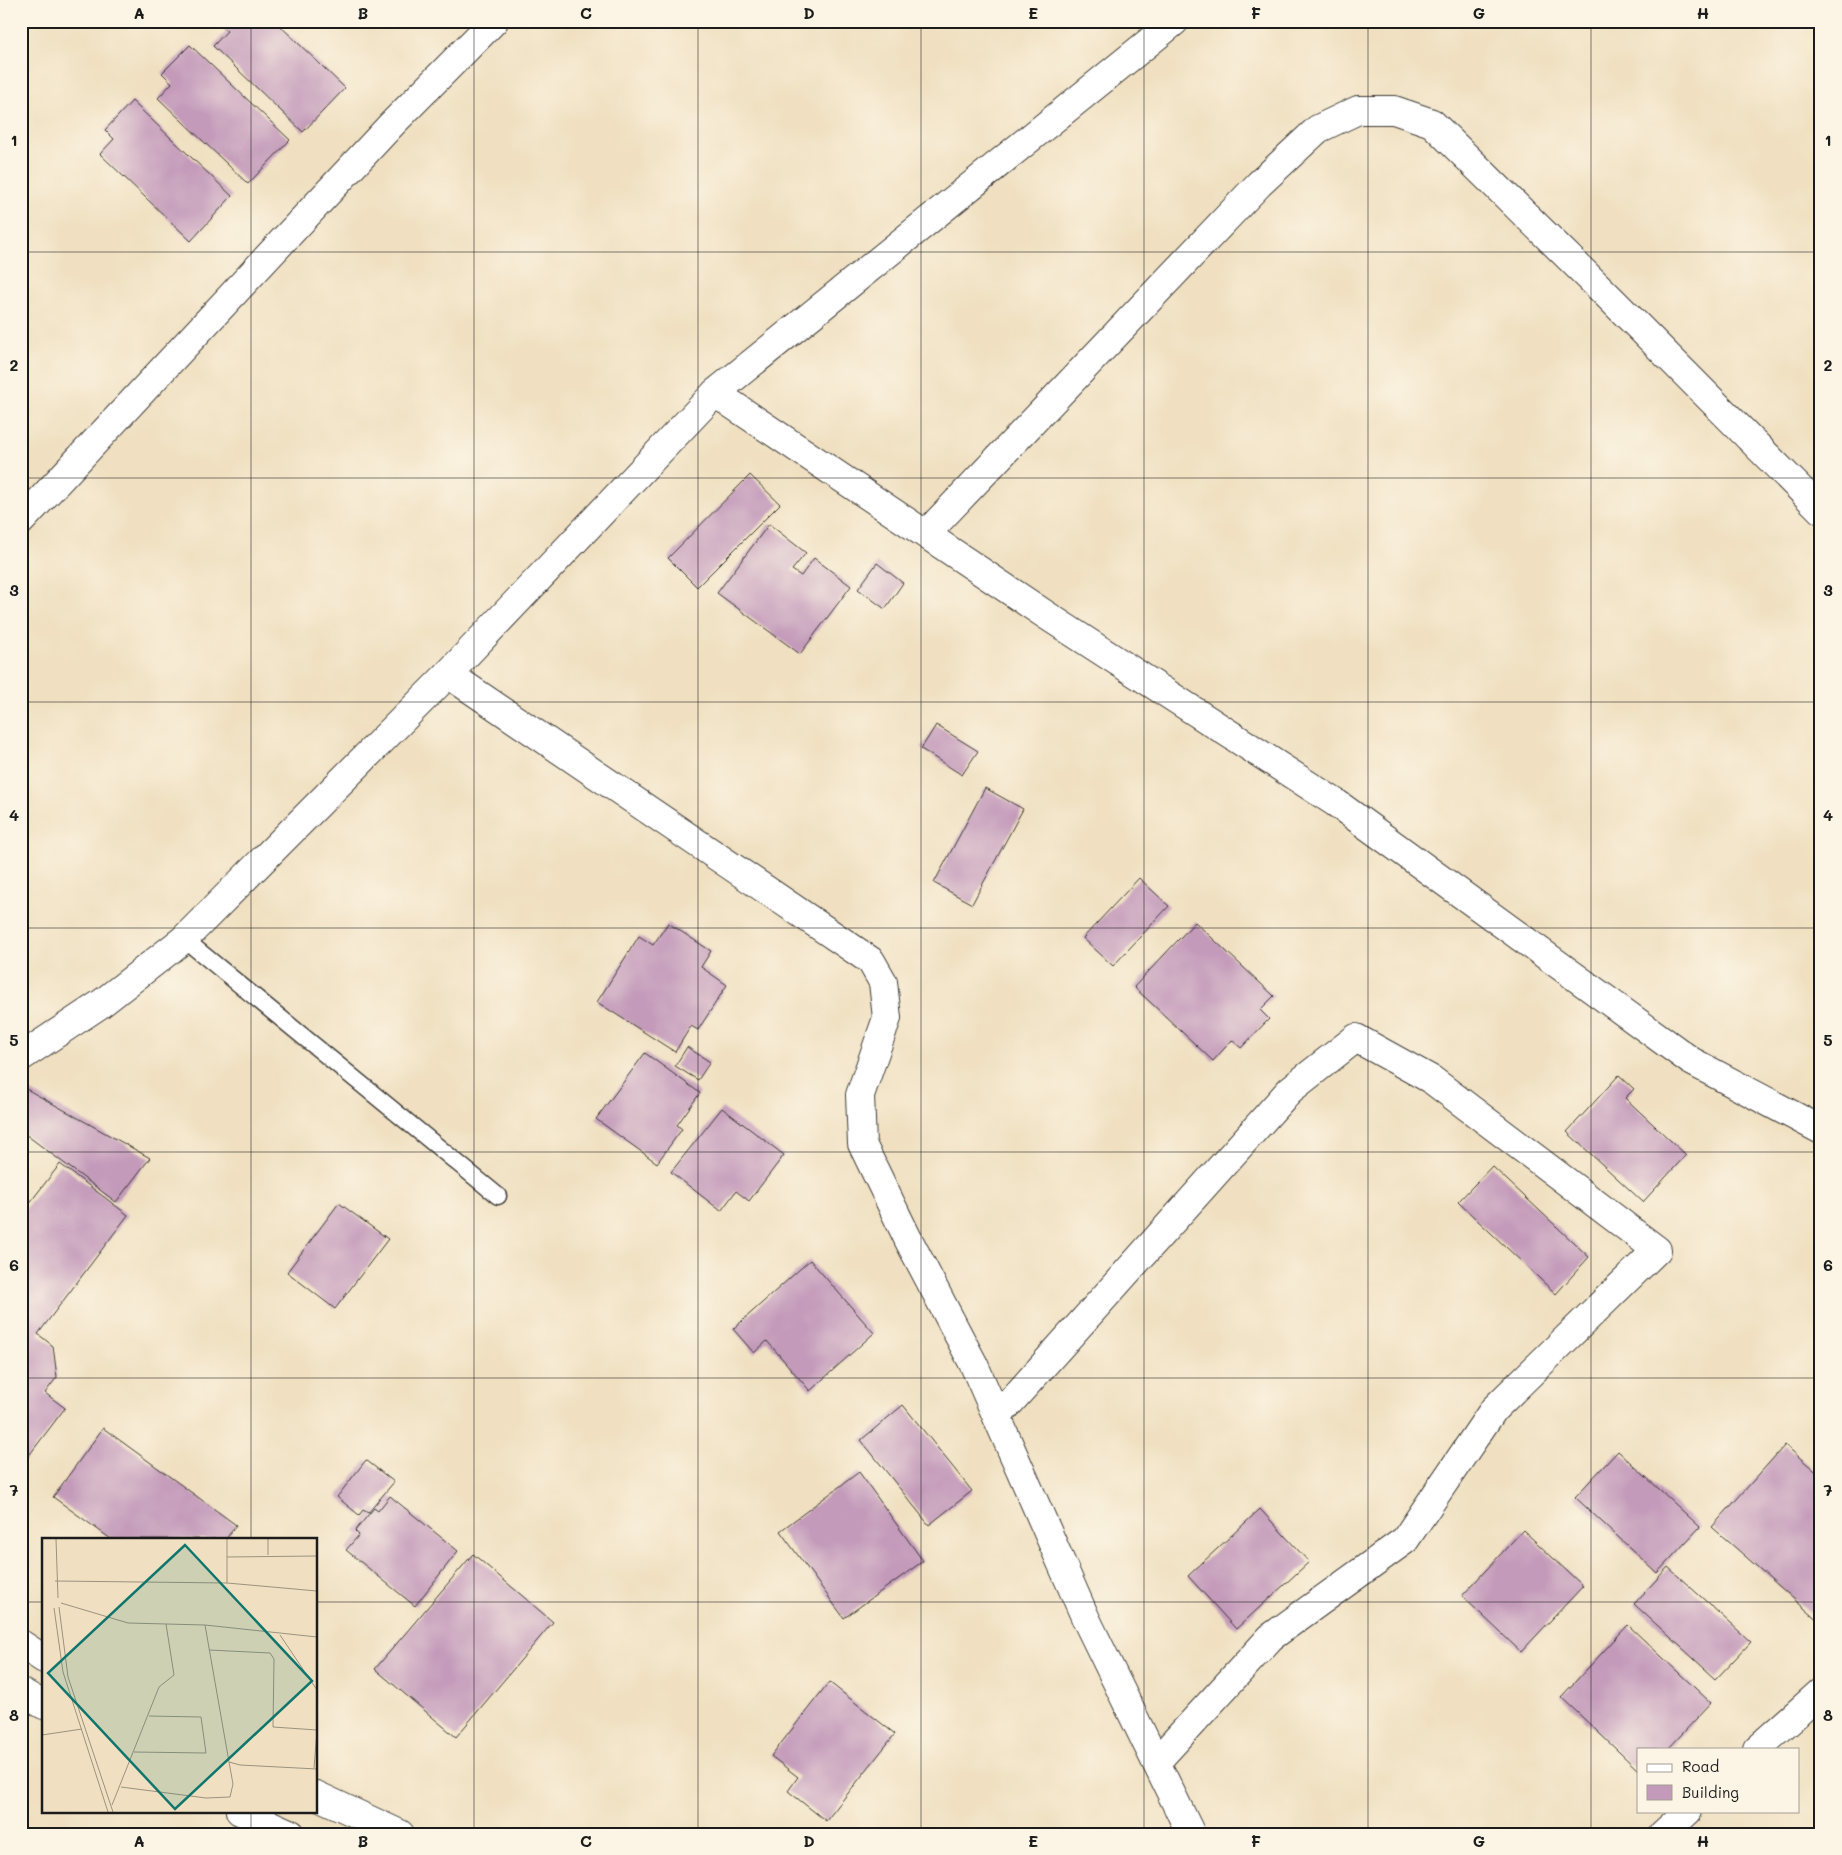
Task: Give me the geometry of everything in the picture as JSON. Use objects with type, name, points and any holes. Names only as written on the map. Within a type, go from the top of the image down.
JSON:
[{"type":"street","points":[[21,521],[392,124],[494,21]]},
{"type":"street","points":[[21,1058],[102,1004],[184,939],[448,674],[715,394],[1175,21]]},
{"type":"street","points":[[926,534],[1260,184],[1318,129],[1358,110],[1394,110],[1432,123],[1821,510]]},
{"type":"street","points":[[715,394],[1046,615],[1336,803],[1692,1060],[1821,1130]]},
{"type":"street","points":[[448,674],[872,961],[883,982],[887,1018],[860,1094],[862,1144],[908,1239],[974,1365],[1086,1619],[1191,1834]]},
{"type":"street","points":[[998,1417],[1290,1090],[1356,1038],[1432,1080],[1657,1250],[1494,1409],[1405,1540],[1271,1637],[1156,1762]]},
{"type":"street","points":[[21,1644],[42,1658]]},
{"type":"street","points":[[21,1692],[42,1705]]},
{"type":"street","points":[[1758,1748],[1821,1692]]},
{"type":"street","points":[[318,1797],[400,1834]]},
{"type":"street","points":[[242,1812],[291,1834]]},
{"type":"street","points":[[1663,1834],[1687,1812]]},
{"type":"lane","points":[[184,939],[498,1196]]},
{"type":"building","points":[[218,21],[275,21],[345,88],[303,132],[213,46],[227,31]]},
{"type":"building","points":[[190,45],[290,140],[248,184],[158,98],[172,83],[162,73]]},
{"type":"building","points":[[132,101],[232,196],[191,241],[100,154],[114,139],[105,130]]},
{"type":"building","points":[[750,475],[780,504],[697,587],[668,558]]},
{"type":"building","points":[[769,524],[806,553],[792,570],[801,576],[814,558],[851,586],[800,654],[717,593]]},
{"type":"building","points":[[877,563],[903,583],[885,609],[858,589]]},
{"type":"building","points":[[936,725],[978,751],[962,775],[921,749]]},
{"type":"building","points":[[985,788],[1023,809],[972,904],[934,883]]},
{"type":"building","points":[[1139,878],[1169,906],[1113,966],[1083,938]]},
{"type":"building","points":[[1195,922],[1274,996],[1260,1010],[1269,1019],[1241,1048],[1232,1040],[1213,1061],[1134,987]]},
{"type":"building","points":[[668,923],[711,951],[701,967],[727,985],[698,1030],[691,1026],[675,1052],[597,1002],[639,936],[653,945]]},
{"type":"building","points":[[687,1047],[710,1062],[698,1080],[675,1066]]},
{"type":"building","points":[[645,1053],[700,1093],[677,1125],[682,1129],[657,1163],[596,1119]]},
{"type":"building","points":[[1619,1075],[1634,1089],[1625,1098],[1686,1155],[1643,1202],[1567,1132]]},
{"type":"building","points":[[21,1086],[150,1158],[116,1202],[21,1131]]},
{"type":"building","points":[[722,1108],[784,1155],[749,1201],[736,1191],[721,1211],[671,1172]]},
{"type":"building","points":[[60,1164],[128,1215],[38,1334],[53,1346],[57,1377],[45,1393],[65,1408],[21,1466],[21,1214]]},
{"type":"building","points":[[1492,1166],[1589,1257],[1556,1294],[1458,1202]]},
{"type":"building","points":[[339,1203],[388,1239],[335,1309],[287,1272]]},
{"type":"building","points":[[810,1260],[874,1333],[810,1391],[767,1341],[754,1353],[733,1329]]},
{"type":"building","points":[[903,1405],[972,1491],[929,1525],[861,1440]]},
{"type":"building","points":[[103,1428],[236,1525],[227,1538],[110,1538],[53,1497]]},
{"type":"building","points":[[1785,1445],[1821,1476],[1821,1623],[1712,1527]]},
{"type":"building","points":[[1618,1451],[1700,1527],[1657,1573],[1575,1497]]},
{"type":"building","points":[[366,1460],[394,1482],[368,1513],[363,1510],[359,1515],[337,1497]]},
{"type":"building","points":[[859,1472],[923,1561],[844,1618],[780,1531]]},
{"type":"building","points":[[390,1496],[458,1551],[415,1606],[346,1550],[359,1535],[355,1531],[374,1508],[378,1511]]},
{"type":"building","points":[[1260,1509],[1309,1562],[1236,1629],[1188,1576]]},
{"type":"building","points":[[1523,1530],[1583,1586],[1521,1652],[1462,1596]]},
{"type":"building","points":[[473,1554],[553,1622],[456,1737],[375,1669]]},
{"type":"building","points":[[1668,1567],[1751,1642],[1716,1679],[1634,1604]]},
{"type":"building","points":[[1628,1625],[1711,1703],[1669,1748],[1637,1748],[1637,1769],[1561,1697]]},
{"type":"building","points":[[829,1682],[895,1734],[826,1821],[788,1791],[798,1777],[771,1756]]}]
